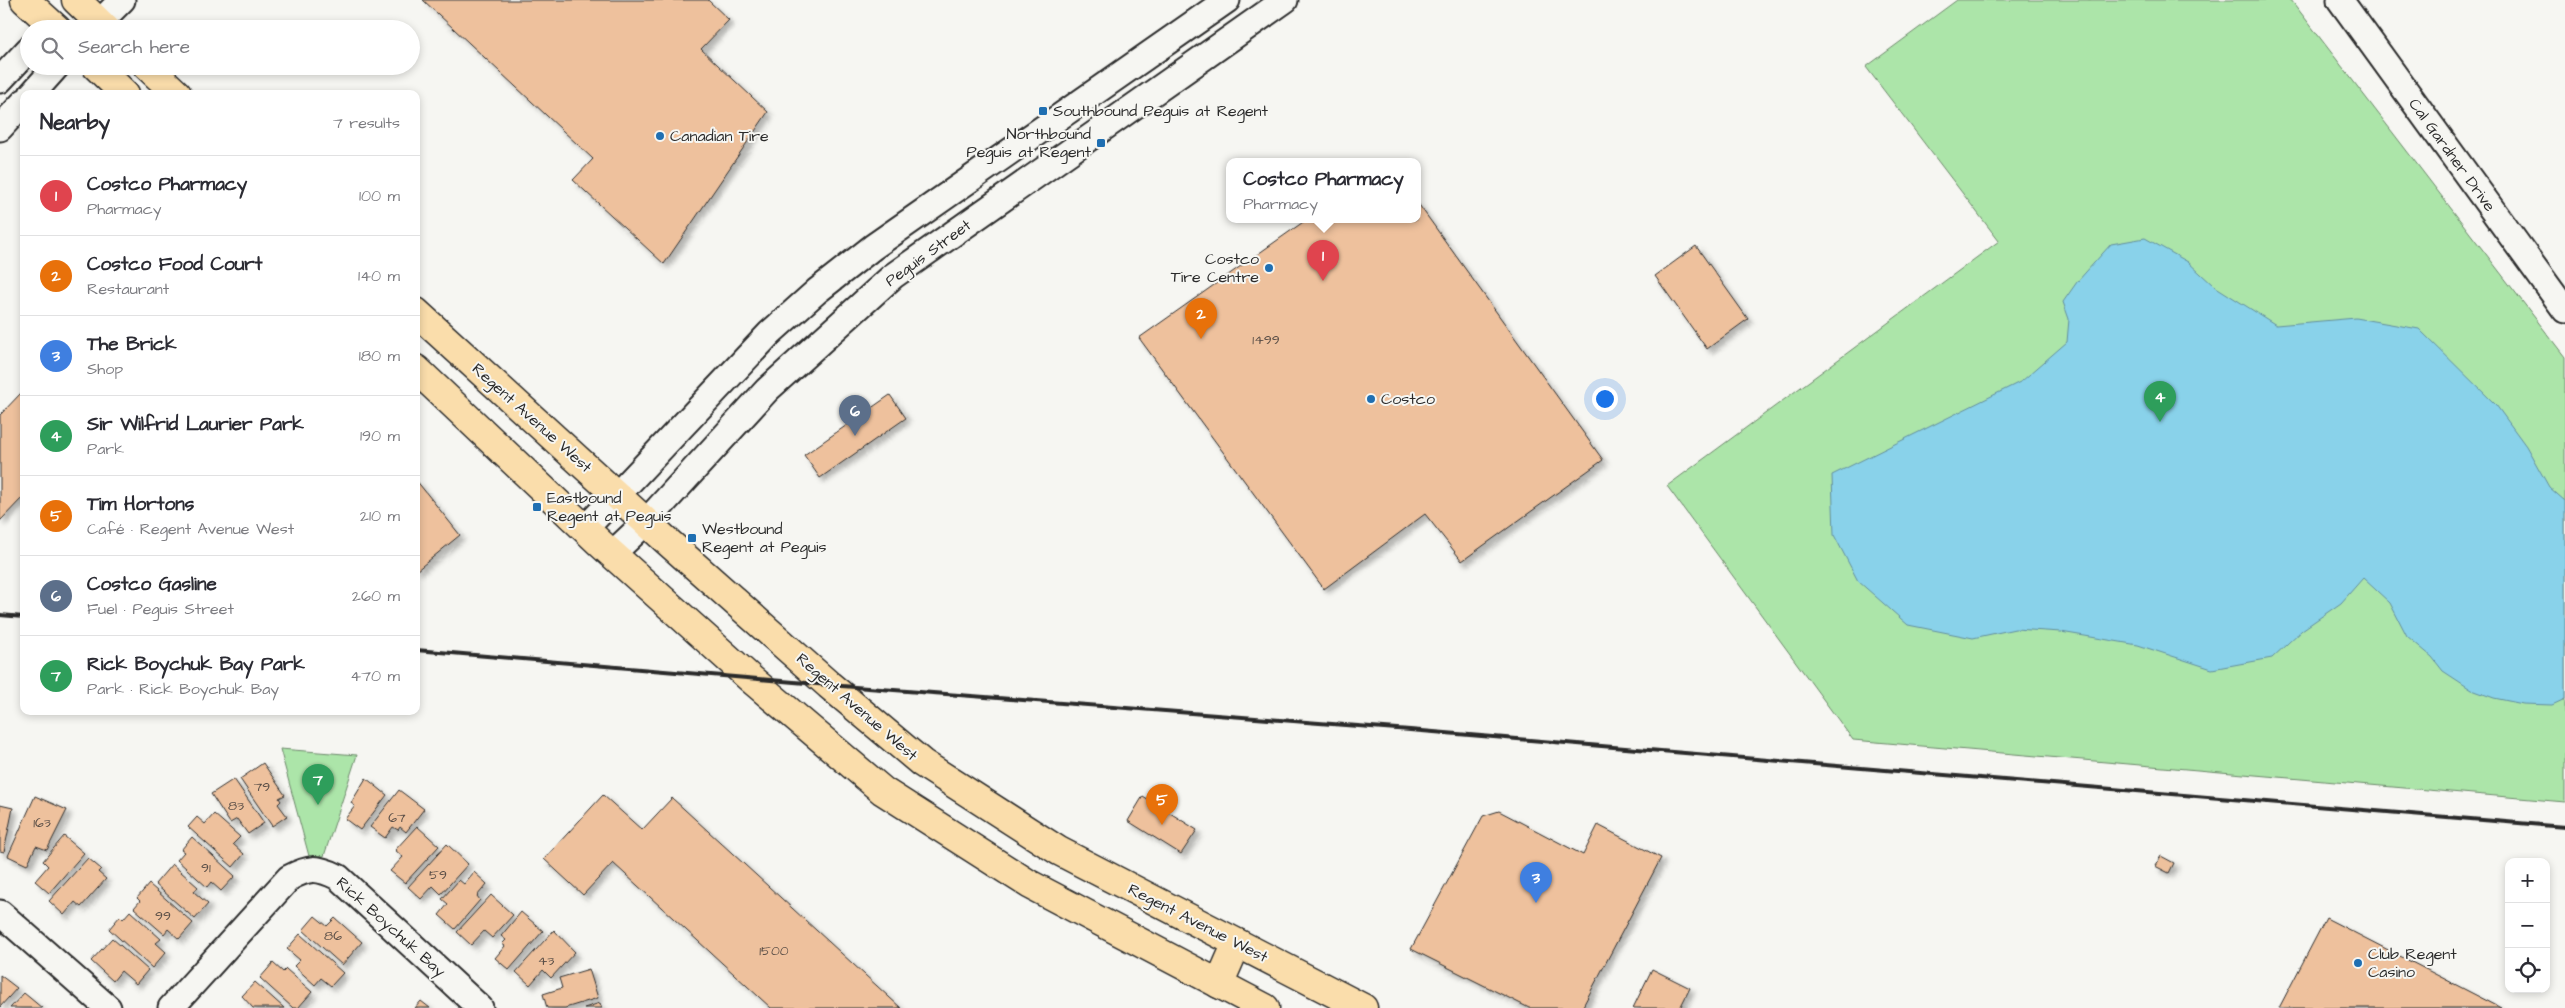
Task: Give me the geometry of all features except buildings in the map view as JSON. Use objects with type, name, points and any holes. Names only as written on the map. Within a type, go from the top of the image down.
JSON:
[{"type":"main road","points":[[25,0],[45,20]]},
{"type":"main road","points":[[76,0],[94,20]]},
{"type":"main road","points":[[105,75],[121,90]]},
{"type":"main road","points":[[157,75],[173,90]]},
{"type":"main road","name":"Regent Avenue West","points":[[420,316],[646,522],[829,685],[922,763],[1059,851],[1364,1008]]},
{"type":"main road","points":[[420,373],[612,554],[751,679],[883,790],[1029,884],[1265,1008]]},
{"type":"main road","points":[[1219,984],[1237,943]]},
{"type":"street","points":[[58,20],[76,0]]},
{"type":"street","points":[[106,20],[122,0]]},
{"type":"street","points":[[585,529],[738,366],[817,291],[872,247],[1227,0]]},
{"type":"street","name":"Peguis Street","points":[[612,554],[646,522],[767,390],[893,276],[1285,0]]},
{"type":"street","name":"Cal Gardner Drive","points":[[2340,0],[2565,310]]},
{"type":"street","points":[[0,80],[20,59]]},
{"type":"street","points":[[36,90],[49,75]]},
{"type":"street","points":[[0,128],[20,106]]},
{"type":"street","name":"Rick Boychuk Bay","points":[[171,1008],[289,878],[304,870],[321,869],[338,877],[480,1008]]},
{"type":"street","points":[[0,913],[108,1008]]},
{"type":"green space","points":[[1957,0],[2291,0],[2565,357],[2565,802],[1853,740],[1667,486],[1999,241],[1866,67]]},
{"type":"green space","points":[[280,749],[357,755],[324,856],[309,856]]},
{"type":"water","points":[[2145,238],[2188,262],[2213,285],[2276,325],[2356,318],[2419,329],[2496,405],[2526,446],[2549,487],[2565,501],[2565,699],[2552,705],[2523,704],[2494,698],[2472,690],[2443,671],[2432,657],[2407,636],[2390,603],[2363,578],[2341,603],[2302,630],[2272,658],[2212,669],[2138,645],[2061,632],[2015,629],[1973,638],[1908,625],[1858,581],[1834,535],[1832,475],[2022,381],[2067,342],[2069,319],[2063,302],[2077,282],[2111,244]]},
{"type":"railway","points":[[0,615],[20,617]]},
{"type":"railway","points":[[420,650],[829,685],[1410,730],[2565,827]]},
{"type":"place","name":"Southbound Peguis at Regent","points":[[1043,111]]},
{"type":"place","name":"Canadian Tire","points":[[660,136]]},
{"type":"place","name":"Northbound Peguis at Regent","points":[[1101,143]]},
{"type":"place","name":"Costco Tire Centre","points":[[1269,268]]},
{"type":"place","name":"Costco Pharmacy","points":[[1323,281]]},
{"type":"place","name":"Costco Food Court","points":[[1201,339]]},
{"type":"place","name":"Costco","points":[[1371,399]]},
{"type":"place","name":"Sir Wilfrid Laurier Park","points":[[2160,422]]},
{"type":"place","name":"Costco Gasline","points":[[855,436]]},
{"type":"place","name":"Eastbound Regent at Peguis","points":[[537,507]]},
{"type":"place","name":"Westbound Regent at Peguis","points":[[692,538]]},
{"type":"place","name":"Rick Boychuk Bay Park","points":[[318,805]]},
{"type":"place","name":"Tim Hortons","points":[[1162,825]]},
{"type":"place","name":"The Brick","points":[[1536,903]]},
{"type":"place","name":"Club Regent Casino","points":[[2358,963]]}]
